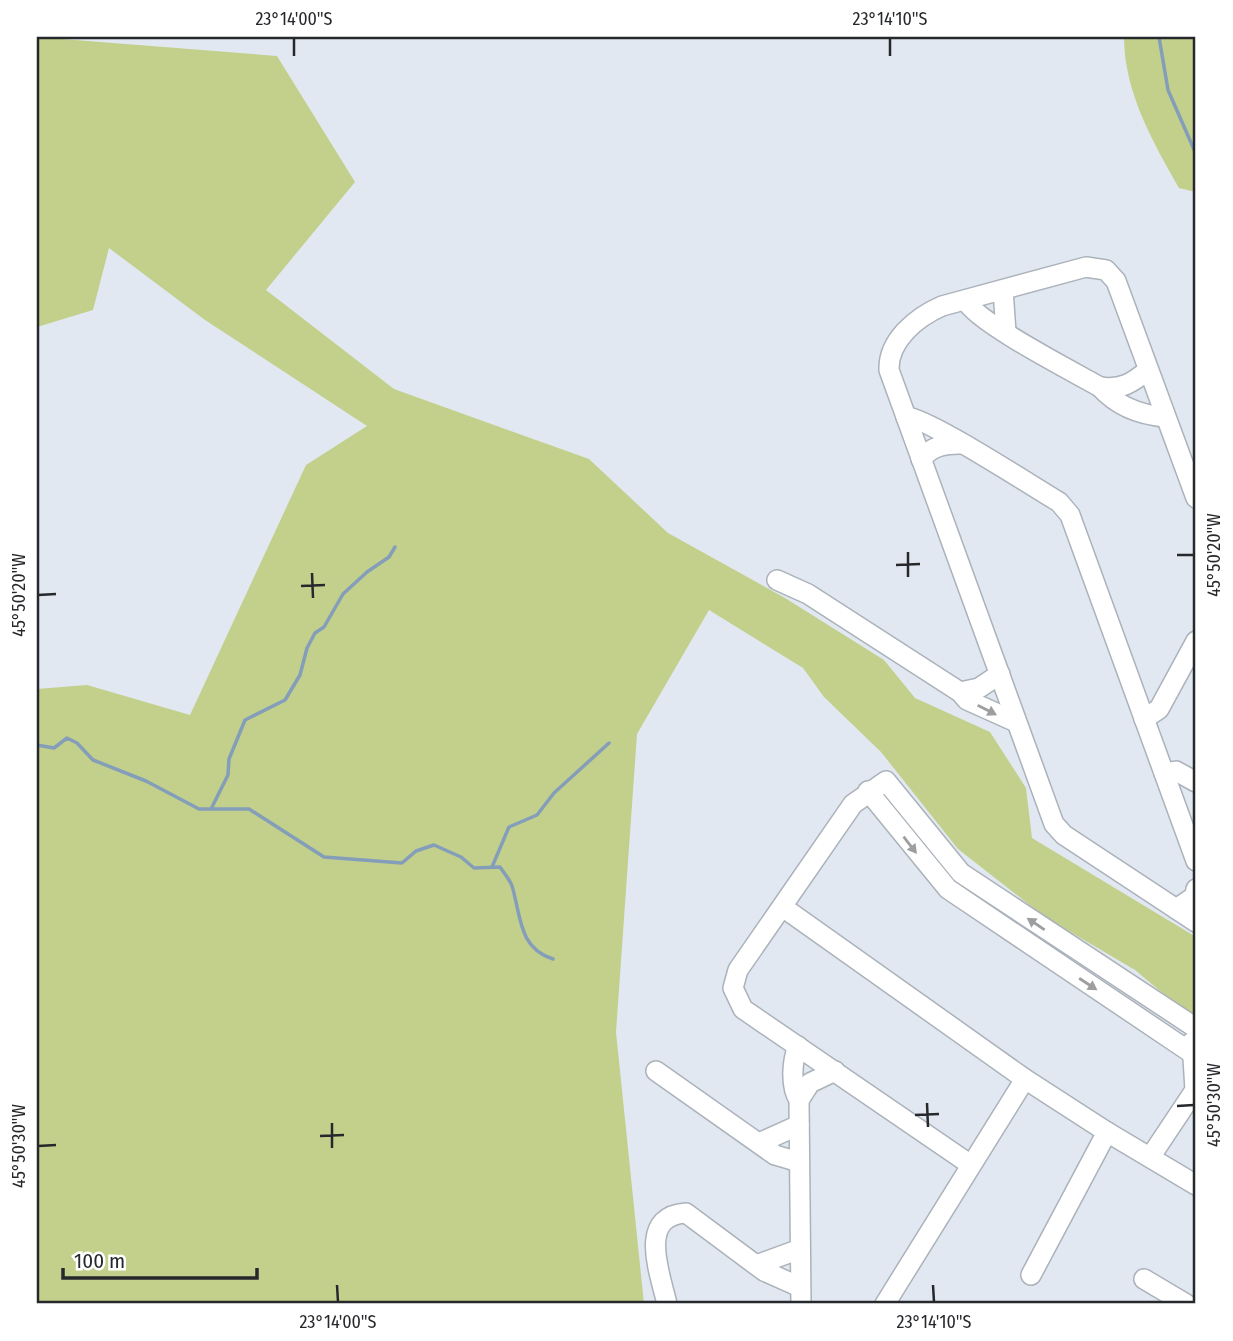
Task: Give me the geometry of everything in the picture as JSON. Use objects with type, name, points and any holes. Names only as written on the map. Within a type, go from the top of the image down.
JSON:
[{"type":"street","points":[[1196,498],[1116,281],[1106,270],[1086,267],[923,315],[892,347],[889,370],[1054,824],[1064,835],[1196,922]]},
{"type":"street","points":[[1003,290],[1006,332]]},
{"type":"street","points":[[965,301],[971,311],[1100,387],[1108,396],[1143,416],[1166,417]]},
{"type":"street","points":[[1100,387],[1128,386],[1148,370]]},
{"type":"street","points":[[906,417],[914,416],[1059,502],[1070,516],[1164,773],[1190,822],[1196,861]]},
{"type":"street","points":[[921,459],[929,450],[960,444]]},
{"type":"street","points":[[777,580],[808,594],[960,692],[967,700],[1016,722]]},
{"type":"street","points":[[1144,719],[1159,709],[1196,641]]},
{"type":"street","points":[[960,692],[979,688],[1000,674]]},
{"type":"street","points":[[1134,691],[1154,691],[1170,685]]},
{"type":"street","points":[[1164,773],[1176,771],[1196,782]]},
{"type":"street","points":[[971,1165],[743,1009],[733,988],[738,970],[853,804],[868,791],[886,781],[961,873],[1196,1028]]},
{"type":"street","points":[[868,791],[948,889],[1194,1047],[1196,1090],[1151,1156]]},
{"type":"street","points":[[1176,909],[1195,895],[1196,889]]},
{"type":"street","points":[[783,908],[1025,1079],[1196,1185]]},
{"type":"street","points":[[799,1046],[793,1058],[794,1093],[799,1100]]},
{"type":"street","points":[[656,1071],[775,1155],[799,1162]]},
{"type":"street","points":[[801,1296],[799,1100],[810,1083],[835,1071]]},
{"type":"street","points":[[885,1304],[1025,1079]]},
{"type":"street","points":[[758,1143],[799,1125]]},
{"type":"street","points":[[1031,1275],[1107,1132]]},
{"type":"street","points":[[667,1304],[654,1244],[655,1232],[668,1217],[686,1213],[801,1296]]},
{"type":"street","points":[[759,1264],[800,1249]]},
{"type":"street","points":[[1144,1279],[1186,1304]]},
{"type":"green space","points":[[37,37],[277,56],[355,182],[266,290],[394,389],[589,459],[668,533],[785,598],[884,660],[915,698],[990,732],[1026,788],[1032,838],[1196,937],[1196,1021],[1135,970],[1045,917],[958,849],[881,752],[824,697],[803,668],[709,610],[637,734],[616,1032],[644,1304],[37,1304],[37,689],[87,685],[190,715],[306,465],[367,426],[205,320],[109,248],[93,310],[37,327]]},
{"type":"green space","points":[[1124,37],[1196,37],[1196,192],[1179,188],[1141,115],[1129,77]]},
{"type":"waterway","points":[[1159,37],[1168,90],[1196,154]]},
{"type":"waterway","points":[[212,807],[228,775],[229,759],[245,720],[285,700],[300,675],[307,648],[315,633],[324,627],[343,594],[367,572],[389,557],[395,547]]},
{"type":"waterway","points":[[37,745],[54,748],[67,738],[77,743],[93,760],[146,781],[199,809],[249,809],[324,857],[402,863],[416,851],[434,845],[461,857],[474,868],[500,867],[512,886],[527,939],[542,954],[553,959]]},
{"type":"waterway","points":[[492,867],[509,827],[537,815],[554,793],[609,743]]}]
